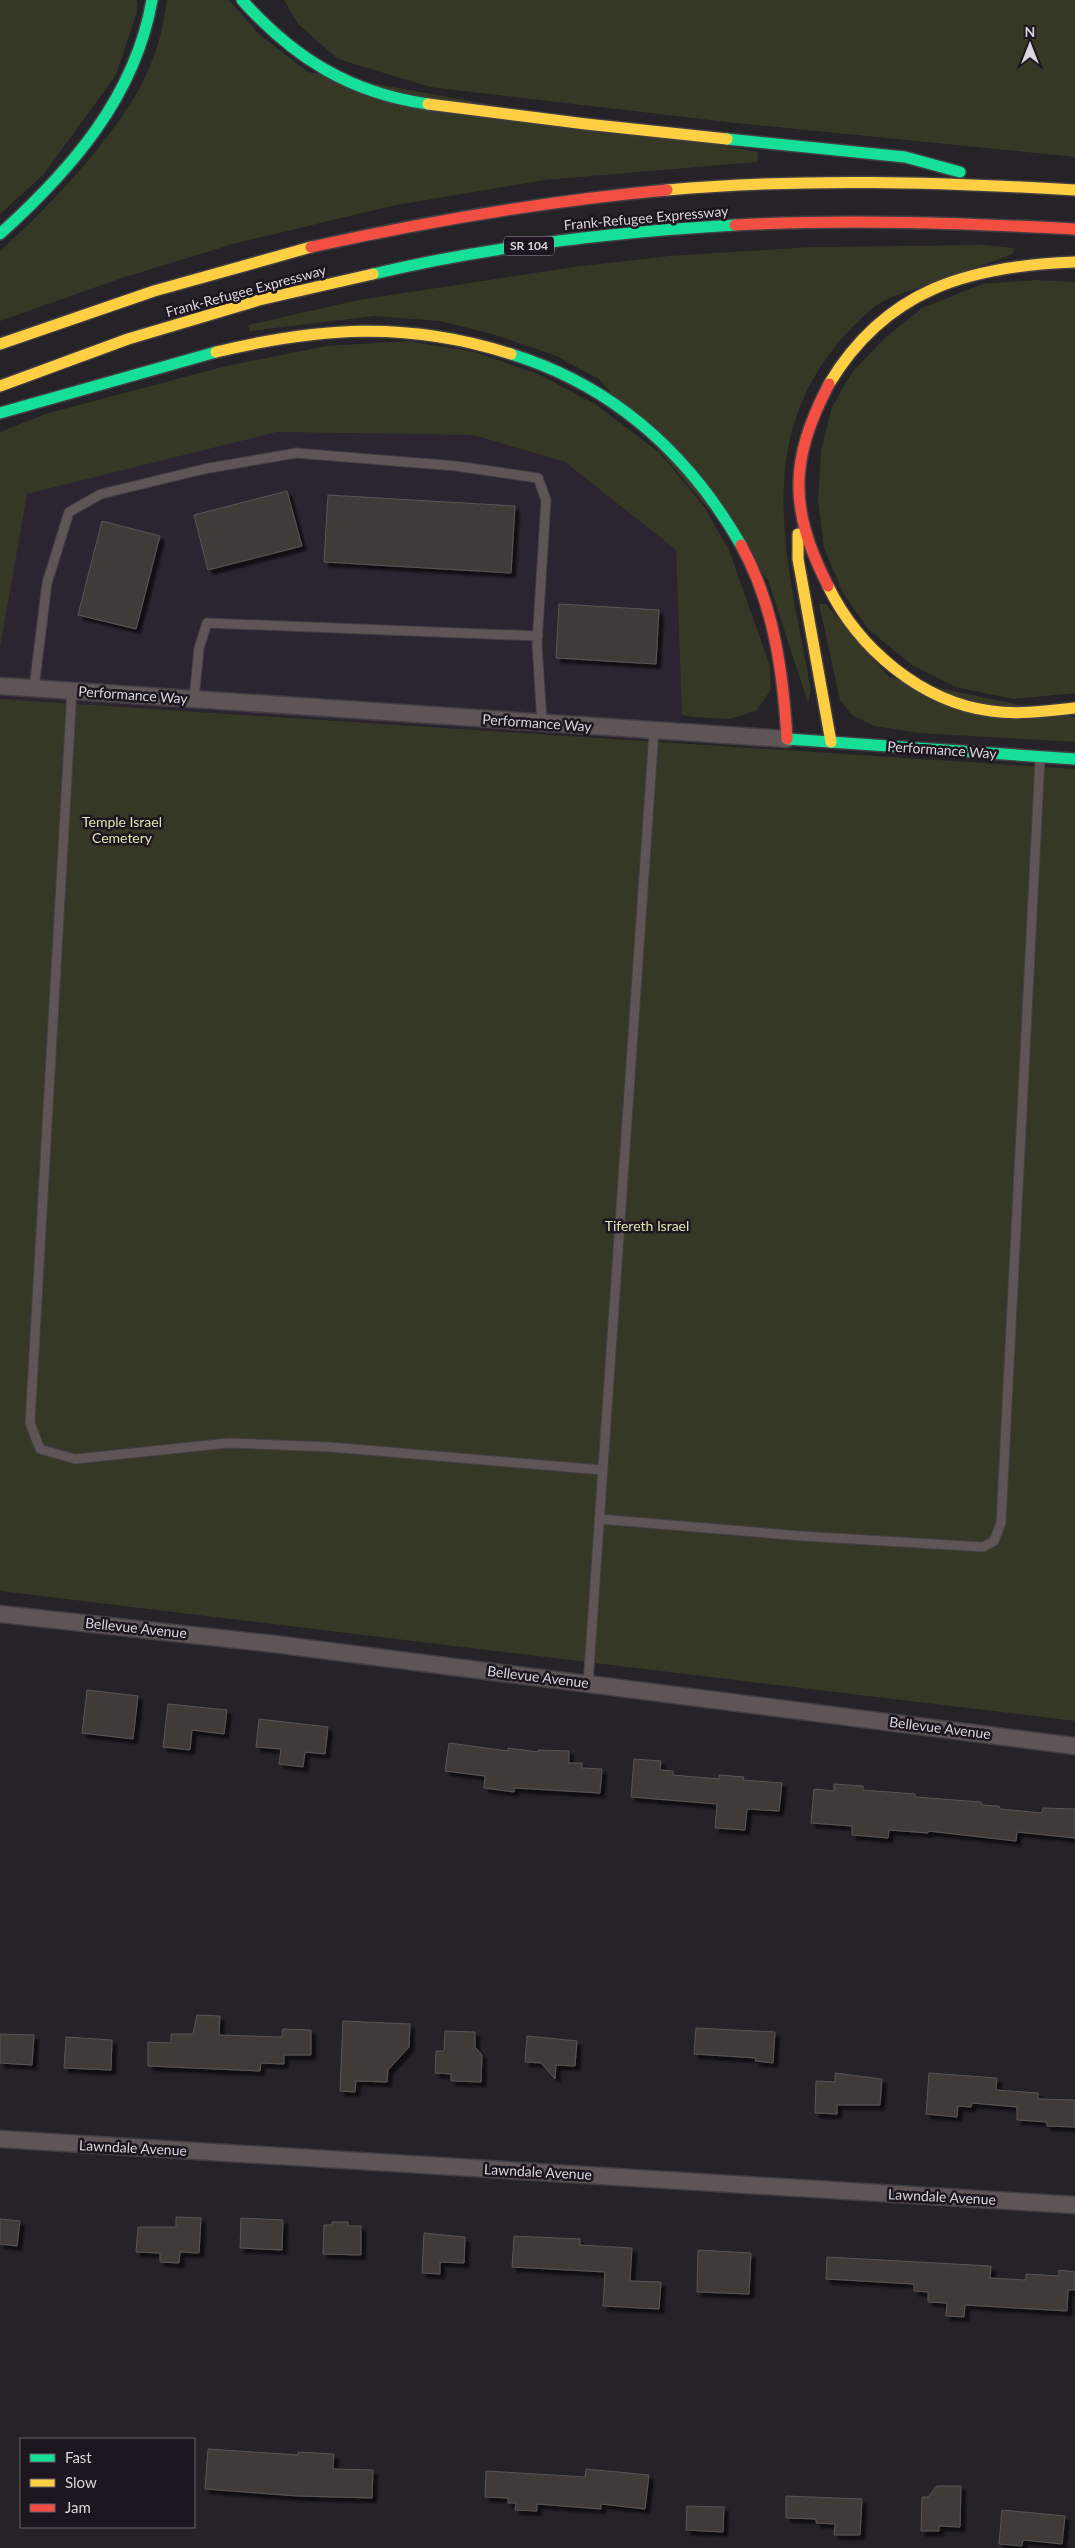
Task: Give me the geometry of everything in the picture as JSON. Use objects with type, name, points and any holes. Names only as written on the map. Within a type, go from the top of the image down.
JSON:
[{"type":"main road","points":[[0,234],[66,170],[94,133],[135,62],[145,37],[152,0]]},
{"type":"main road","points":[[242,0],[268,29],[319,68],[347,82],[380,94],[424,103],[606,126],[906,157],[1008,184]]},
{"type":"main road","points":[[281,23],[298,52]]},
{"type":"main road","name":"Frank-Refugee Expressway","points":[[0,344],[59,322],[206,274],[311,247],[476,214],[627,194],[752,183],[882,180],[1008,184],[1075,190]]},
{"type":"main road","name":"Frank-Refugee Expressway","points":[[0,386],[121,342],[226,309],[371,274],[544,243],[623,234],[780,222],[922,221],[1075,229]]},
{"type":"main road","points":[[831,742],[798,559],[799,467],[806,434],[818,404],[850,351],[874,326],[917,296],[967,275],[1025,264],[1075,262]]},
{"type":"main road","points":[[0,413],[108,379],[235,347],[293,336],[352,330],[394,330],[477,342],[547,364],[608,398],[671,448],[729,521],[751,564],[775,634],[784,684],[787,739]]},
{"type":"main road","points":[[798,499],[806,532],[832,595],[852,627],[877,653],[905,676],[947,698],[990,711],[1036,712],[1075,708]]},
{"type":"main road","name":"Performance Way","points":[[787,739],[1075,759]]},
{"type":"street","name":"Performance Way","points":[[0,686],[787,739]]},
{"type":"street","name":"Bellevue Avenue","points":[[0,1614],[274,1644],[1075,1746]]},
{"type":"street","name":"Lawndale Avenue","points":[[0,2140],[1075,2205]]},
{"type":"lane","points":[[34,688],[47,583],[69,512],[102,494],[204,469],[296,453],[456,466],[538,478],[546,500],[538,636],[542,723]]},
{"type":"lane","points":[[194,699],[199,648],[207,623],[538,636]]},
{"type":"lane","points":[[72,690],[30,1422],[40,1449],[75,1459],[230,1443],[330,1448],[602,1470]]},
{"type":"lane","points":[[588,1684],[654,731]]},
{"type":"lane","points":[[599,1519],[802,1536],[983,1547],[994,1541],[1001,1523],[1040,756]]},
{"type":"shaded area","points":[[277,432],[473,435],[565,462],[676,550],[682,715],[677,742],[0,699],[0,648],[26,494]]},
{"type":"green space","points":[[0,0],[137,0],[137,12],[116,75],[44,174],[0,214]]},
{"type":"green space","points":[[167,0],[229,0],[260,35],[308,72],[758,152],[757,162],[545,180],[391,206],[233,244],[119,279],[0,321],[0,251],[62,190],[124,114],[150,66],[161,33]]},
{"type":"green space","points":[[284,0],[1075,0],[1075,157],[736,123],[430,87],[338,59],[298,24]]},
{"type":"green space","points":[[984,245],[1014,248],[1013,254],[896,295],[876,306],[835,346],[807,391],[792,432],[785,474],[784,516],[788,560],[811,690],[808,703],[768,580],[599,379],[554,355],[492,334],[440,321],[375,316],[250,331],[248,325],[358,300],[573,267],[669,256],[812,247]]},
{"type":"green space","points":[[1036,280],[1075,282],[1075,693],[1013,699],[956,687],[913,666],[869,630],[843,593],[824,548],[818,500],[821,451],[832,407],[853,371],[885,338],[922,308],[982,284]]},
{"type":"green space","points":[[408,341],[475,352],[538,374],[595,404],[660,453],[705,508],[729,550],[770,666],[771,690],[756,711],[730,719],[682,715],[676,550],[565,462],[473,435],[277,432],[27,494],[0,648],[0,432],[45,414],[226,366],[326,346]]},
{"type":"green space","points":[[819,604],[826,604],[889,677],[1075,717],[1075,742],[920,733],[874,726],[852,715],[840,700]]},
{"type":"green space","name":"Tifereth Israel","points":[[0,699],[1075,769],[1075,1721],[0,1591]]},
{"type":"building","points":[[287,491],[302,546],[208,570],[194,515]]},
{"type":"building","points":[[328,495],[515,506],[511,573],[324,562]]},
{"type":"building","points":[[102,521],[160,536],[136,629],[78,615]]},
{"type":"building","points":[[559,604],[659,610],[656,664],[556,658]]},
{"type":"building","points":[[87,1690],[138,1696],[133,1739],[82,1733]]},
{"type":"building","points":[[168,1704],[227,1710],[224,1734],[192,1730],[190,1750],[163,1747]]},
{"type":"building","points":[[259,1719],[328,1727],[325,1754],[305,1752],[303,1767],[279,1764],[281,1749],[256,1747]]},
{"type":"building","points":[[449,1743],[508,1751],[508,1748],[538,1752],[538,1750],[569,1751],[569,1763],[582,1763],[582,1768],[602,1769],[600,1793],[514,1788],[514,1792],[484,1788],[485,1776],[445,1771]]},
{"type":"building","points":[[634,1759],[661,1761],[660,1770],[673,1771],[673,1775],[719,1779],[719,1775],[744,1777],[743,1780],[782,1783],[779,1811],[747,1809],[745,1830],[715,1828],[717,1804],[631,1797]]},
{"type":"building","points":[[834,1784],[863,1786],[863,1790],[915,1794],[915,1797],[981,1802],[982,1805],[999,1806],[1000,1809],[1042,1813],[1043,1808],[1075,1809],[1075,1838],[1017,1832],[1016,1841],[928,1831],[928,1833],[889,1830],[888,1838],[852,1835],[852,1826],[811,1823],[814,1789],[834,1791]]},
{"type":"building","points":[[197,2015],[220,2016],[219,2035],[282,2037],[283,2029],[311,2030],[311,2055],[284,2055],[284,2064],[261,2063],[260,2071],[148,2066],[148,2042],[171,2043],[171,2034],[193,2034]]},
{"type":"building","points":[[343,2021],[410,2024],[409,2047],[388,2070],[387,2082],[356,2081],[355,2092],[340,2091]]},
{"type":"building","points":[[696,2028],[775,2032],[773,2063],[755,2061],[756,2058],[694,2054]]},
{"type":"building","points":[[445,2031],[475,2032],[475,2047],[482,2055],[481,2082],[451,2081],[451,2074],[435,2073],[436,2051],[444,2051]]},
{"type":"building","points":[[0,2034],[34,2035],[32,2065],[0,2063]]},
{"type":"building","points":[[527,2036],[577,2041],[575,2066],[556,2065],[555,2079],[541,2063],[525,2062]]},
{"type":"building","points":[[66,2037],[112,2040],[111,2070],[64,2068]]},
{"type":"building","points":[[835,2073],[882,2079],[880,2105],[837,2105],[837,2114],[815,2113],[816,2081],[835,2082]]},
{"type":"building","points":[[929,2073],[997,2078],[996,2090],[1038,2093],[1038,2099],[1075,2100],[1075,2127],[1047,2126],[1047,2122],[1017,2120],[1017,2107],[972,2103],[971,2107],[958,2106],[957,2117],[926,2114]]},
{"type":"building","points":[[176,2217],[201,2218],[199,2253],[180,2252],[179,2263],[160,2262],[160,2253],[136,2252],[138,2227],[176,2227]]},
{"type":"building","points":[[241,2218],[283,2220],[282,2250],[240,2248]]},
{"type":"building","points":[[0,2219],[20,2221],[17,2246],[0,2244]]},
{"type":"building","points":[[332,2222],[348,2222],[348,2226],[361,2226],[361,2255],[323,2254],[324,2225],[332,2225]]},
{"type":"building","points":[[424,2233],[465,2237],[464,2263],[440,2262],[440,2274],[422,2273]]},
{"type":"building","points":[[514,2236],[580,2239],[580,2245],[632,2248],[630,2281],[661,2282],[659,2309],[603,2306],[605,2272],[512,2267]]},
{"type":"building","points":[[698,2250],[751,2253],[749,2294],[697,2292]]},
{"type":"building","points":[[827,2257],[991,2266],[990,2278],[1026,2280],[1026,2274],[1059,2276],[1059,2270],[1075,2272],[1075,2290],[1068,2290],[1067,2311],[965,2305],[964,2317],[946,2316],[947,2303],[928,2302],[928,2292],[914,2291],[914,2284],[826,2279]]},
{"type":"building","points":[[208,2449],[298,2455],[298,2452],[334,2454],[333,2469],[373,2470],[372,2498],[297,2496],[205,2489]]},
{"type":"building","points":[[586,2469],[649,2475],[645,2509],[601,2504],[601,2509],[537,2504],[537,2511],[515,2510],[516,2503],[508,2503],[508,2498],[485,2497],[486,2471],[585,2477]]},
{"type":"building","points":[[937,2486],[961,2486],[960,2527],[939,2526],[939,2531],[921,2531],[922,2497],[928,2497]]},
{"type":"building","points":[[786,2496],[862,2499],[860,2535],[834,2535],[835,2524],[816,2523],[816,2519],[786,2518]]},
{"type":"building","points":[[687,2506],[724,2507],[723,2532],[686,2530]]},
{"type":"building","points":[[1002,2510],[1065,2516],[1062,2544],[1023,2540],[1022,2546],[999,2544]]},
{"type":"traffic: fast","points":[[0,234],[26,210],[75,157],[115,100],[131,68],[143,35],[152,0]]},
{"type":"traffic: fast","points":[[242,0],[282,39],[325,70],[373,91],[400,99],[428,104]]},
{"type":"traffic: fast","points":[[727,139],[905,157],[960,172]]},
{"type":"traffic: fast","points":[[373,274],[507,248],[598,236],[735,225]]},
{"type":"traffic: fast","points":[[0,413],[216,352]]},
{"type":"traffic: fast","points":[[511,354],[583,384],[615,404],[645,427],[697,481],[741,545]]},
{"type":"traffic: fast","points":[[787,739],[1075,759]]},
{"type":"traffic: slow","points":[[428,104],[727,139]]},
{"type":"traffic: slow","points":[[667,190],[718,186],[871,182],[1075,190]]},
{"type":"traffic: slow","points":[[0,344],[154,291],[311,247]]},
{"type":"traffic: slow","points":[[829,384],[852,352],[877,325],[904,305],[934,289],[966,277],[1000,269],[1036,264],[1075,262]]},
{"type":"traffic: slow","points":[[0,386],[128,339],[259,300],[373,274]]},
{"type":"traffic: slow","points":[[216,352],[291,337],[364,331],[436,336],[473,343],[511,354]]},
{"type":"traffic: slow","points":[[798,534],[798,559],[831,742]]},
{"type":"traffic: slow","points":[[828,586],[856,630],[874,650],[894,668],[917,684],[940,696],[965,706],[1012,713],[1075,708]]},
{"type":"traffic: jam","points":[[311,247],[488,213],[577,200],[667,190]]},
{"type":"traffic: jam","points":[[735,225],[905,222],[1075,229]]},
{"type":"traffic: jam","points":[[828,586],[806,533],[799,485],[806,437],[829,384]]},
{"type":"traffic: jam","points":[[741,545],[762,591],[775,639],[783,689],[787,739]]},
{"type":"park label","name":"Temple Israel Cemetery","points":[[122,830]]}]
